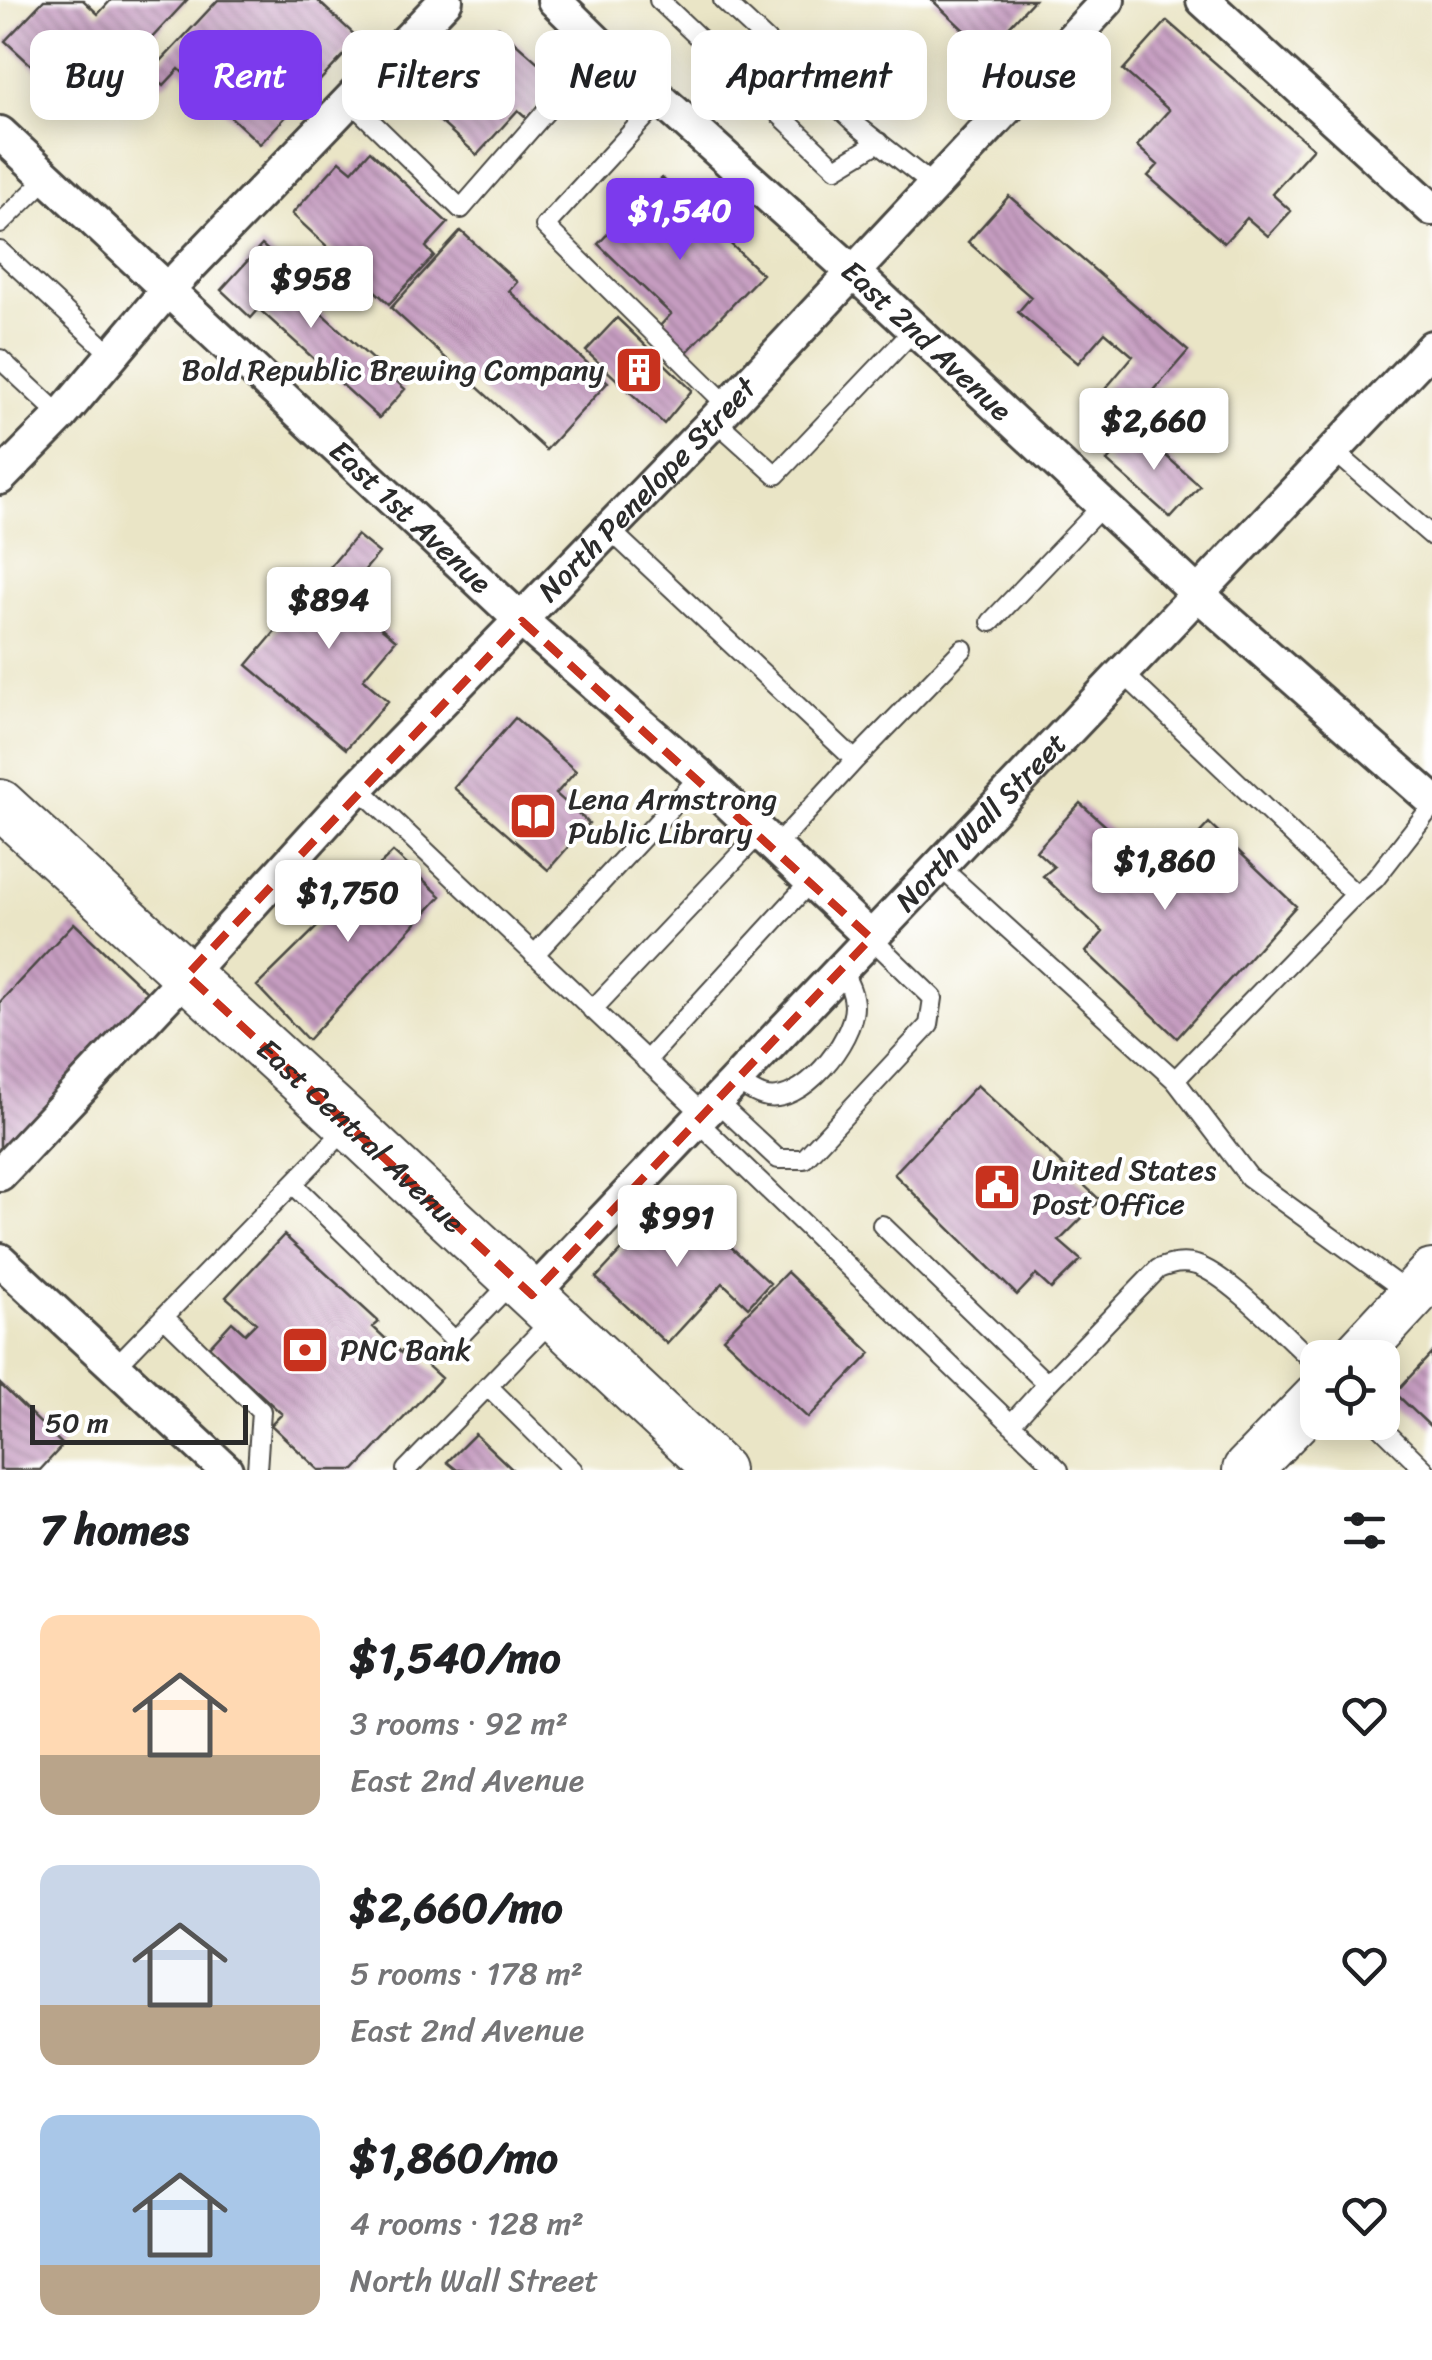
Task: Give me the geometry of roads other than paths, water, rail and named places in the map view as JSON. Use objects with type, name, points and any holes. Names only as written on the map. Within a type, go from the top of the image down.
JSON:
[{"type":"street","points":[[417,30],[446,0]]},
{"type":"street","name":"East 2nd Avenue","points":[[554,0],[585,30]]},
{"type":"street","name":"North Penelope Street","points":[[0,1174],[358,786],[722,413],[1108,0]]},
{"type":"street","points":[[1203,0],[1432,209]]},
{"type":"street","points":[[0,478],[61,416],[169,288],[342,109]]},
{"type":"street","name":"East 2nd Avenue","points":[[671,109],[915,329],[1198,594],[1432,803]]},
{"type":"street","name":"East 1st Avenue","points":[[0,133],[522,620],[700,776],[871,938]]},
{"type":"street","name":"North Wall Street","points":[[534,1297],[1432,348]]},
{"type":"street","name":"East Central Avenue","points":[[0,804],[719,1470]]},
{"type":"street","points":[[0,1260],[226,1470]]},
{"type":"street","points":[[1371,1340],[1422,1285]]},
{"type":"street","points":[[1247,1470],[1300,1416]]},
{"type":"lane","points":[[660,0],[836,168],[880,142]]},
{"type":"lane","points":[[722,0],[859,128],[934,186]]},
{"type":"lane","points":[[370,120],[461,208],[538,120]]},
{"type":"lane","points":[[643,120],[545,226],[776,475],[915,329]]},
{"type":"lane","points":[[0,224],[48,177]]},
{"type":"lane","points":[[0,251],[112,355]]},
{"type":"lane","points":[[0,359],[61,416]]},
{"type":"lane","points":[[1334,451],[1432,536]]},
{"type":"lane","points":[[991,622],[1103,505]]},
{"type":"lane","points":[[610,530],[855,760]]},
{"type":"lane","points":[[592,1010],[855,760],[964,650]]},
{"type":"lane","points":[[1123,673],[1356,895]]},
{"type":"lane","points":[[534,954],[700,776]]},
{"type":"lane","points":[[358,786],[646,1061],[713,1104],[778,1160],[804,1159],[929,1025],[933,998],[871,938]]},
{"type":"lane","points":[[1175,1080],[1374,879],[1432,803]]},
{"type":"lane","points":[[939,866],[1175,1080],[1248,1176],[1422,1285]]},
{"type":"lane","points":[[646,1061],[811,881]]},
{"type":"lane","points":[[713,1104],[780,1097],[812,1079],[840,1048],[850,1030],[853,994],[842,969]]},
{"type":"lane","points":[[713,1104],[1010,1424],[1059,1470]]},
{"type":"lane","points":[[116,1366],[350,1125]]},
{"type":"lane","points":[[293,1184],[455,1341],[534,1297]]},
{"type":"lane","points":[[882,1225],[1048,1384]]},
{"type":"lane","points":[[1010,1424],[1158,1270],[1173,1263],[1195,1265],[1215,1274],[1300,1350]]},
{"type":"lane","points":[[406,1470],[488,1386],[534,1297]]},
{"type":"lane","points":[[164,1317],[260,1412],[257,1470]]},
{"type":"lane","points":[[488,1386],[573,1470]]},
{"type":"lane","points":[[1394,1440],[1425,1470]]},
{"type":"place","name":"Bold Republic Brewing Company","points":[[639,370]]},
{"type":"place","name":"Lena Armstrong Public Library","points":[[533,816]]},
{"type":"place","name":"United States Post Office","points":[[997,1187]]},
{"type":"place","name":"PNC Bank","points":[[305,1350]]}]
